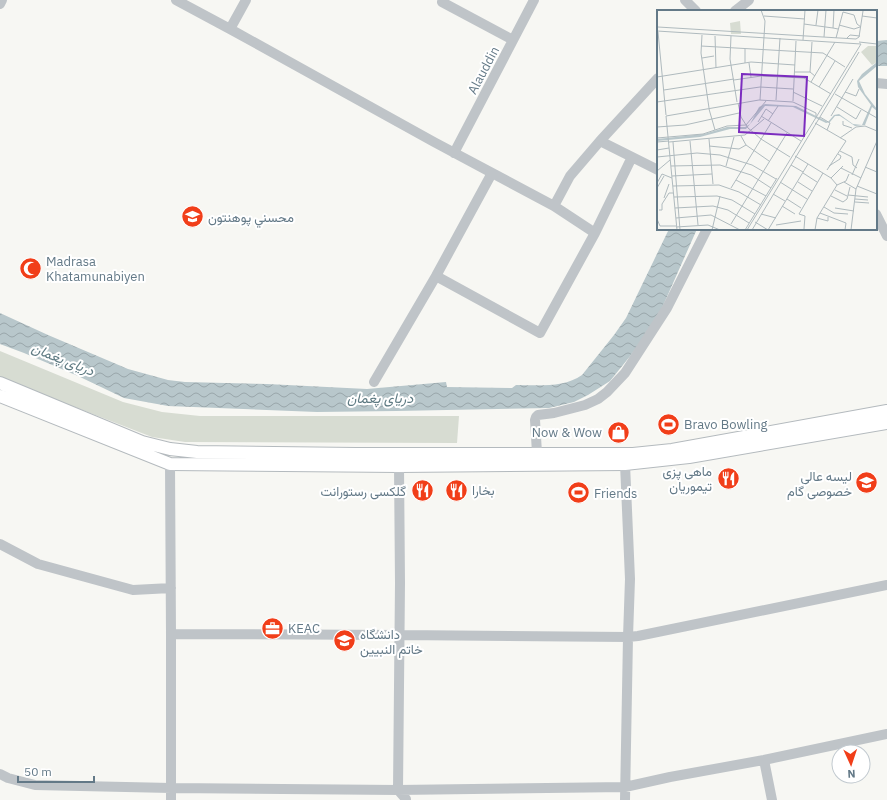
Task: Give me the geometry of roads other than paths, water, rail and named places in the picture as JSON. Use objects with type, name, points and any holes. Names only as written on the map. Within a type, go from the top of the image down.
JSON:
[{"type":"main road","points":[[0,383],[142,442],[170,449],[197,452],[356,454],[455,460],[625,464],[689,457],[887,423]]},
{"type":"main road","points":[[0,396],[170,464],[399,466],[537,453],[633,454],[672,450],[887,411]]},
{"type":"street","points":[[0,4],[2,0]]},
{"type":"street","points":[[176,0],[230,28],[492,174],[554,206],[595,233]]},
{"type":"street","points":[[230,28],[246,0]]},
{"type":"street","name":"Alauddin","points":[[454,153],[534,0]]},
{"type":"street","points":[[685,0],[695,10]]},
{"type":"street","points":[[736,10],[749,0]]},
{"type":"street","points":[[442,2],[513,40]]},
{"type":"street","points":[[554,206],[570,176],[657,79]]},
{"type":"street","points":[[877,83],[887,84]]},
{"type":"street","points":[[600,141],[657,170]]},
{"type":"street","points":[[436,276],[540,333],[595,233],[632,157]]},
{"type":"street","points":[[374,382],[436,276],[492,174]]},
{"type":"street","points":[[877,216],[887,236]]},
{"type":"street","points":[[537,453],[536,417],[538,415],[566,410],[592,402],[607,392],[625,373],[667,308],[706,230]]},
{"type":"street","points":[[170,464],[172,634],[171,800]]},
{"type":"street","points":[[625,464],[630,579],[625,800]]},
{"type":"street","points":[[399,466],[400,634],[398,790],[406,800]]},
{"type":"street","points":[[0,544],[38,564],[133,590],[171,588]]},
{"type":"street","points":[[172,634],[400,634],[628,637],[887,585]]},
{"type":"street","points":[[0,774],[35,786],[398,790],[625,787],[887,734]]},
{"type":"street","points":[[764,760],[772,800]]},
{"type":"water","points":[[887,40],[887,66],[877,66],[877,41]]},
{"type":"water","name":"دریای پغمان","points":[[669,230],[697,230],[658,317],[610,381],[574,402],[549,408],[317,412],[168,406],[124,398],[78,376],[0,344],[0,313],[128,369],[168,380],[185,382],[367,389],[446,382],[447,387],[512,388],[516,385],[559,384],[582,375],[626,318]]},
{"type":"place","name":"محسني پوهنتون","points":[[193,217]]},
{"type":"place","name":"Madrasa Khatamunabiyen","points":[[30,268]]},
{"type":"place","name":"Bravo Bowling","points":[[669,424]]},
{"type":"place","name":"Now & Wow","points":[[618,432]]},
{"type":"place","name":"ماهی پزی تیموریان","points":[[728,478]]},
{"type":"place","name":"لیسه عالی خصوصی گام","points":[[867,483]]},
{"type":"place","name":"بخارا","points":[[456,490]]},
{"type":"place","name":"گلکسی رستورانت","points":[[422,491]]},
{"type":"place","name":"Friends","points":[[579,493]]},
{"type":"place","name":"KEAC","points":[[272,628]]},
{"type":"place","name":"دانشگاه خاتم النبیین","points":[[344,641]]}]
